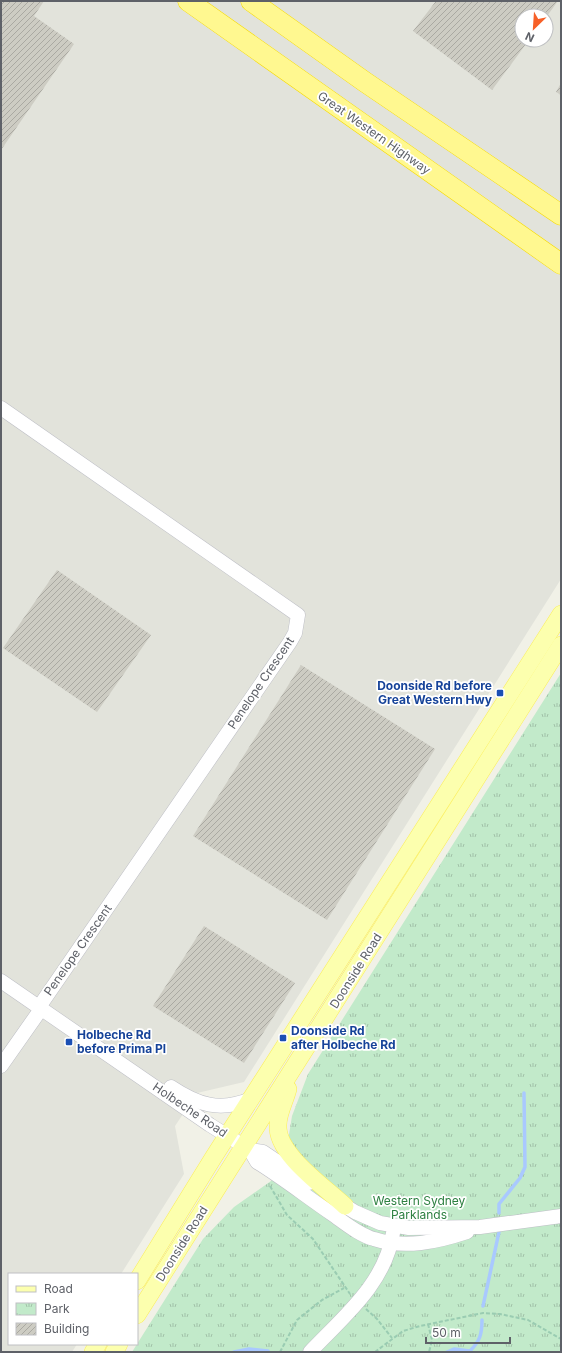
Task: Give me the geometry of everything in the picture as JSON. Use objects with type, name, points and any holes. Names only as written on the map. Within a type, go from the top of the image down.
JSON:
[{"type":"highway","name":"Great Western Highway","points":[[188,1],[561,264]]},
{"type":"highway","points":[[251,1],[372,86],[561,215]]},
{"type":"main road","name":"Doonside Road","points":[[138,1279],[251,1099],[561,614]]},
{"type":"main road","name":"Doonside Road","points":[[138,1314],[247,1148],[294,1070],[561,645]]},
{"type":"main road","points":[[294,1070],[279,1119],[278,1125],[280,1139],[289,1154],[345,1206]]},
{"type":"street","name":"Penelope Crescent","points":[[2,410],[298,615],[294,633],[290,642],[40,1008]]},
{"type":"street","name":"Holbeche Road","points":[[1,981],[247,1148]]},
{"type":"street","points":[[1,1066],[40,1008]]},
{"type":"street","name":"Holbeche Road","points":[[136,1073],[162,1081],[184,1095],[201,1103],[228,1106],[251,1099]]},
{"type":"street","points":[[247,1148],[263,1152],[282,1163],[345,1206],[361,1215],[394,1226],[419,1228],[480,1227],[561,1216]]},
{"type":"street","points":[[247,1148],[256,1162],[353,1229],[373,1239],[391,1243],[421,1243],[447,1238],[480,1227]]},
{"type":"street","points":[[310,1352],[372,1286],[384,1265],[391,1243],[394,1226]]},
{"type":"path","points":[[268,1182],[287,1215],[313,1239],[344,1288],[377,1319],[392,1338]]},
{"type":"path","points":[[280,1352],[297,1320],[322,1300],[344,1288]]},
{"type":"path","points":[[375,1352],[403,1331],[428,1324],[483,1313],[500,1314],[532,1322],[561,1339]]},
{"type":"path","points":[[428,1324],[432,1340],[429,1352]]},
{"type":"shaded area","points":[[1,1],[561,1],[561,579],[244,1082],[197,1093],[175,1126],[184,1174],[122,1273],[8,1273],[8,1345],[76,1345],[72,1352],[1,1352]]},
{"type":"green space","name":"Western Sydney Parklands","points":[[561,673],[561,1352],[132,1352],[136,1345],[138,1345],[138,1342],[203,1239],[234,1207],[271,1181],[285,1159],[292,1116],[308,1074]]},
{"type":"building","points":[[1,1],[44,1],[34,16],[74,44],[1,150]]},
{"type":"building","points":[[436,1],[558,1],[553,8],[514,8],[514,48],[523,48],[492,90],[413,31]]},
{"type":"building","points":[[561,83],[561,95],[556,92]]},
{"type":"building","points":[[57,570],[151,635],[97,712],[3,648]]},
{"type":"building","points":[[301,665],[435,749],[327,920],[193,836]]},
{"type":"building","points":[[204,926],[295,983],[244,1063],[153,1006]]},
{"type":"waterway","points":[[499,1213],[499,1204],[520,1178],[525,1167],[524,1093]]},
{"type":"waterway","points":[[483,1306],[499,1232]]},
{"type":"waterway","points":[[447,1352],[454,1349],[470,1351],[480,1337],[482,1320]]},
{"type":"waterway","points":[[234,1352],[249,1349],[268,1351]]},
{"type":"place","name":"Doonside Rd before Great Western Hwy","points":[[500,693]]},
{"type":"place","name":"Doonside Rd after Holbeche Rd","points":[[283,1038]]},
{"type":"place","name":"Holbeche Rd before Prima Pl","points":[[69,1042]]}]
